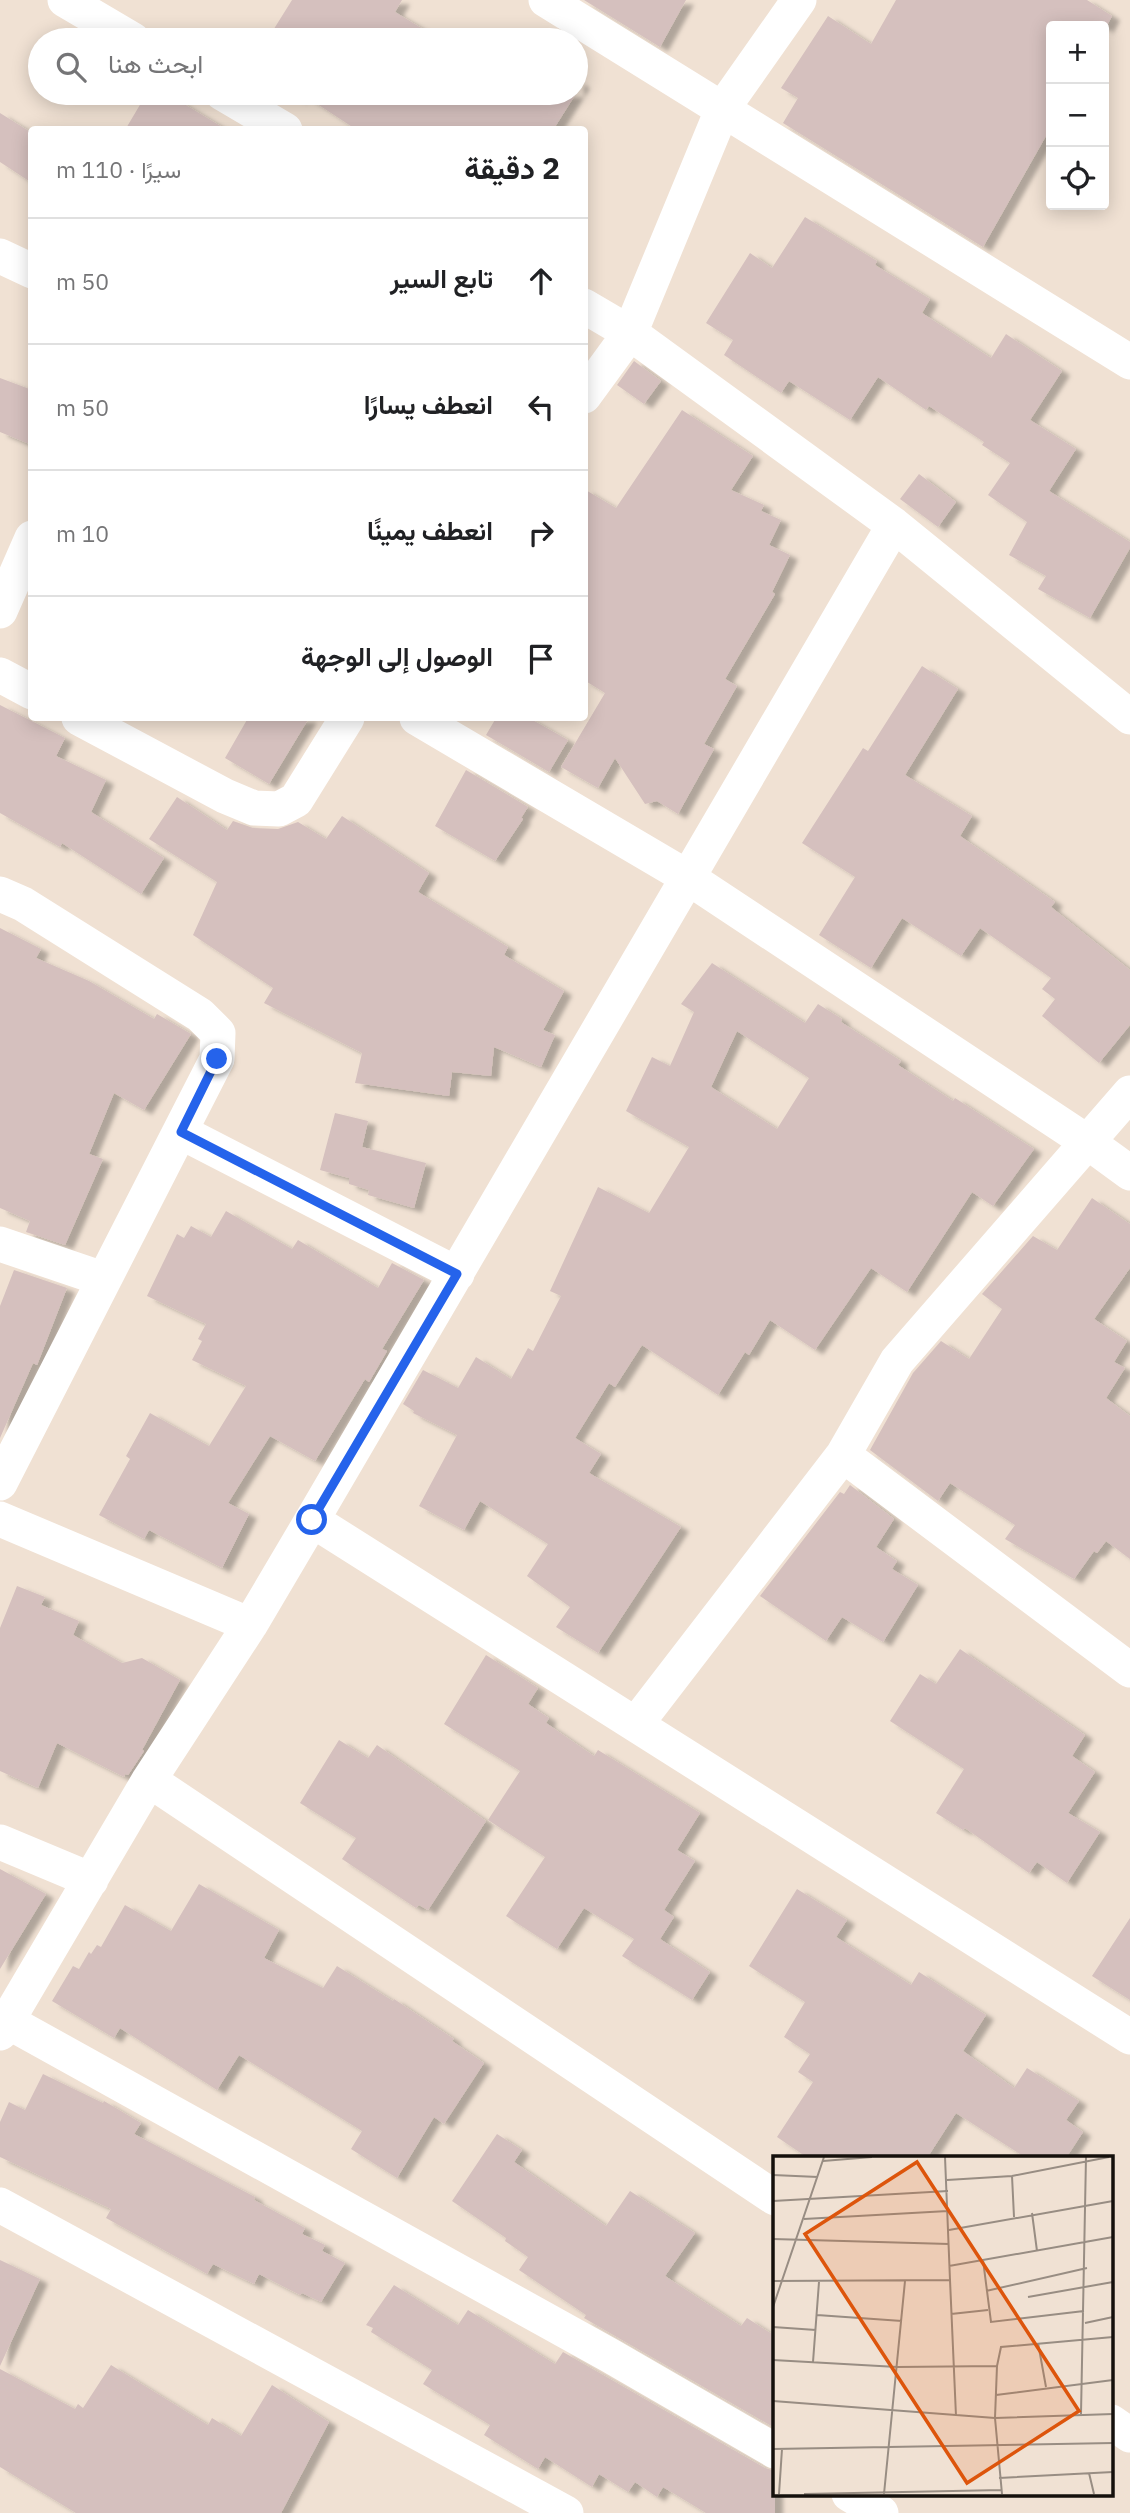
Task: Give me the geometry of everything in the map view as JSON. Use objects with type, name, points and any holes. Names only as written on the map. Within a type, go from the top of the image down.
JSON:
[{"type":"street","points":[[65,0],[113,28]]},
{"type":"street","points":[[546,0],[1130,362]]},
{"type":"street","points":[[588,391],[630,333],[723,108],[799,0]]},
{"type":"street","points":[[242,105],[278,126]]},
{"type":"street","points":[[0,256],[28,269]]},
{"type":"street","points":[[588,308],[630,333],[894,525],[1130,717]]},
{"type":"street","points":[[773,2450],[597,2348],[4,2027],[149,1780],[250,1625],[894,525]]},
{"type":"street","points":[[0,611],[28,547]]},
{"type":"street","points":[[0,676],[28,690]]},
{"type":"street","points":[[85,721],[225,796],[254,808],[278,809],[296,800],[345,721]]},
{"type":"street","points":[[422,721],[687,877],[1088,1143],[1130,1174]]},
{"type":"street","points":[[0,894],[23,904],[200,1015],[218,1033],[217,1059],[0,1483]]},
{"type":"street","points":[[636,1724],[843,1455],[897,1361],[1130,1093]]},
{"type":"street","points":[[181,1132],[457,1274]]},
{"type":"street","points":[[0,1244],[103,1279]]},
{"type":"street","points":[[843,1455],[1130,1670]]},
{"type":"street","points":[[0,1519],[250,1625]]},
{"type":"street","points":[[312,1520],[1130,2037]]},
{"type":"street","points":[[149,1780],[773,2197]]},
{"type":"street","points":[[0,1842],[91,1880]]},
{"type":"street","points":[[0,2205],[566,2513]]},
{"type":"street","points":[[1112,2424],[1130,2435]]},
{"type":"street","points":[[852,2496],[881,2513]]},
{"type":"building","points":[[292,0],[402,0],[395,12],[421,28],[274,28]]},
{"type":"building","points":[[584,0],[686,0],[660,47]]},
{"type":"building","points":[[896,0],[1087,0],[1112,16],[1109,22],[1046,21],[1046,136],[983,247],[783,123],[798,98],[781,88],[828,16],[871,44]]},
{"type":"building","points":[[140,105],[186,105],[220,126],[127,126]]},
{"type":"building","points":[[319,105],[569,105],[556,126],[351,126]]},
{"type":"building","points":[[0,113],[28,130],[28,180],[0,162]]},
{"type":"building","points":[[805,217],[877,261],[875,265],[930,299],[922,313],[991,358],[1006,334],[1062,371],[1030,420],[1076,449],[1049,491],[1130,542],[1130,548],[1090,618],[1038,589],[1046,576],[1009,555],[1027,522],[988,495],[1010,463],[982,445],[984,442],[929,406],[926,410],[878,377],[850,420],[789,381],[781,393],[724,355],[733,340],[706,323],[750,253],[772,268]]},
{"type":"building","points":[[634,361],[661,381],[644,404],[617,385]]},
{"type":"building","points":[[0,378],[28,388],[28,443],[0,432]]},
{"type":"building","points":[[682,410],[753,456],[731,490],[764,505],[761,511],[781,520],[769,545],[790,555],[772,592],[775,594],[725,679],[737,686],[704,744],[714,749],[678,814],[657,801],[645,804],[615,758],[598,788],[561,767],[605,693],[588,682],[588,491],[616,508]]},
{"type":"building","points":[[919,474],[956,502],[938,527],[900,499]]},
{"type":"building","points":[[922,666],[958,689],[905,775],[972,816],[960,836],[1055,902],[1051,907],[1130,970],[1130,1025],[1099,1063],[1042,1016],[1055,999],[1042,989],[1051,978],[980,928],[961,956],[902,918],[871,968],[819,935],[855,877],[802,843],[863,748],[868,751]]},
{"type":"building","points":[[0,705],[65,738],[56,756],[106,780],[91,812],[164,858],[141,894],[62,843],[60,847],[0,813]]},
{"type":"building","points":[[246,721],[307,721],[269,784],[225,758]]},
{"type":"building","points":[[494,721],[534,721],[568,740],[549,772],[486,735]]},
{"type":"building","points":[[466,770],[528,807],[495,861],[435,826]]},
{"type":"building","points":[[177,797],[227,830],[233,821],[253,828],[278,829],[298,822],[326,839],[342,816],[429,873],[418,892],[508,947],[504,955],[564,991],[543,1030],[555,1035],[541,1067],[494,1047],[491,1076],[452,1072],[449,1096],[355,1083],[362,1053],[264,1003],[273,988],[193,935],[217,882],[149,839]]},
{"type":"building","points":[[0,928],[41,949],[36,958],[89,981],[154,1019],[157,1014],[191,1034],[144,1110],[114,1093],[89,1154],[103,1159],[65,1245],[26,1232],[30,1221],[0,1208]]},
{"type":"building","points":[[712,963],[805,1023],[818,1004],[901,1061],[898,1065],[1034,1149],[993,1206],[972,1192],[907,1292],[871,1268],[815,1350],[770,1320],[749,1355],[745,1352],[718,1395],[642,1345],[615,1387],[609,1383],[575,1438],[601,1454],[589,1473],[681,1527],[598,1653],[556,1627],[570,1607],[527,1576],[548,1544],[480,1501],[464,1530],[419,1506],[457,1435],[413,1413],[414,1411],[403,1404],[423,1370],[458,1388],[476,1357],[511,1379],[528,1348],[533,1351],[561,1296],[550,1291],[598,1187],[649,1213],[689,1147],[626,1111],[652,1057],[670,1066],[694,1012],[681,1004]],"holes":[[[737,1031],[809,1078],[777,1129],[711,1087]]]},
{"type":"building","points":[[335,1113],[368,1121],[362,1147],[426,1163],[414,1208],[368,1195],[369,1190],[349,1184],[349,1178],[320,1170]]},
{"type":"building","points":[[1092,1198],[1130,1224],[1130,1268],[1094,1319],[1127,1341],[1114,1362],[1125,1368],[1106,1398],[1130,1416],[1130,1559],[1106,1541],[1097,1553],[1094,1551],[1074,1579],[1005,1539],[1015,1525],[950,1483],[938,1501],[870,1450],[913,1373],[941,1341],[969,1359],[1002,1309],[982,1294],[1033,1236],[1057,1250]]},
{"type":"building","points":[[226,1211],[292,1249],[298,1240],[378,1288],[392,1263],[424,1280],[382,1349],[387,1351],[369,1382],[365,1379],[315,1461],[270,1436],[228,1503],[249,1514],[222,1568],[149,1530],[144,1539],[99,1515],[130,1459],[126,1456],[150,1413],[209,1446],[246,1386],[192,1360],[202,1341],[198,1339],[206,1324],[147,1296],[177,1234],[184,1238],[191,1226],[211,1237]]},
{"type":"building","points":[[14,1270],[67,1288],[37,1365],[33,1363],[0,1438],[0,1306]]},
{"type":"building","points":[[850,1485],[894,1519],[876,1547],[897,1561],[892,1569],[918,1585],[883,1642],[842,1617],[826,1641],[760,1596],[840,1492],[844,1494]]},
{"type":"building","points":[[17,1586],[45,1597],[41,1605],[79,1621],[73,1635],[122,1663],[142,1658],[180,1680],[142,1750],[144,1751],[128,1775],[125,1774],[124,1777],[57,1743],[38,1788],[0,1771],[0,1628]]},
{"type":"building","points":[[960,1649],[1085,1735],[1072,1756],[1095,1772],[1068,1813],[1100,1832],[1067,1883],[1037,1862],[1029,1873],[965,1828],[963,1830],[936,1813],[964,1769],[890,1721],[920,1674],[936,1684]]},
{"type":"building","points":[[486,1655],[538,1688],[528,1704],[549,1718],[546,1723],[594,1756],[598,1750],[700,1813],[677,1850],[695,1861],[664,1910],[674,1917],[660,1939],[710,1972],[692,2000],[622,1956],[634,1939],[584,1908],[557,1949],[506,1916],[545,1857],[488,1820],[520,1771],[444,1724]]},
{"type":"building","points":[[339,1740],[368,1758],[377,1745],[486,1821],[428,1910],[419,1905],[416,1908],[342,1859],[356,1838],[300,1803]]},
{"type":"building","points":[[0,1869],[46,1894],[0,1969]]},
{"type":"building","points":[[199,1884],[279,1930],[264,1958],[323,1988],[337,1966],[393,2001],[394,1999],[454,2039],[452,2041],[484,2063],[444,2124],[434,2117],[397,2178],[351,2149],[362,2131],[239,2055],[217,2090],[120,2028],[114,2038],[52,2001],[73,1966],[79,1969],[89,1952],[91,1954],[97,1945],[101,1947],[125,1905],[171,1931]]},
{"type":"building","points":[[797,1889],[847,1920],[836,1937],[911,1985],[919,1972],[986,2015],[963,2051],[1014,2088],[1027,2068],[1079,2101],[1066,2120],[1083,2132],[1067,2156],[1023,2156],[956,2113],[928,2156],[805,2156],[777,2137],[813,2082],[798,2072],[810,2054],[784,2037],[805,2002],[749,1966]]},
{"type":"building","points":[[1130,1918],[1130,2000],[1092,1976]]},
{"type":"building","points":[[43,2074],[103,2103],[104,2101],[141,2123],[134,2134],[255,2197],[254,2200],[305,2228],[302,2234],[325,2245],[322,2251],[345,2263],[321,2302],[302,2293],[300,2295],[259,2274],[254,2284],[213,2264],[207,2274],[106,2218],[111,2209],[0,2157],[0,2122],[9,2102],[25,2110]]},
{"type":"building","points":[[497,2134],[522,2150],[514,2162],[606,2226],[630,2191],[695,2233],[665,2276],[741,2326],[747,2318],[773,2335],[773,2427],[584,2318],[586,2315],[519,2270],[528,2257],[505,2241],[506,2238],[452,2201]]},
{"type":"building","points":[[0,2260],[40,2279],[0,2366]]},
{"type":"building","points":[[394,2285],[458,2325],[468,2310],[555,2364],[563,2352],[773,2470],[775,2513],[706,2513],[663,2487],[657,2497],[635,2482],[628,2492],[599,2474],[592,2487],[545,2457],[538,2469],[484,2435],[490,2425],[423,2384],[432,2370],[371,2332],[373,2328],[366,2325]]},
{"type":"building","points":[[111,2365],[208,2425],[212,2418],[241,2436],[272,2385],[329,2422],[281,2513],[76,2513],[0,2467],[0,2369],[75,2409],[78,2404],[83,2408]]},
{"type":"route","points":[[217,1059],[181,1132],[457,1274],[312,1520]]}]
